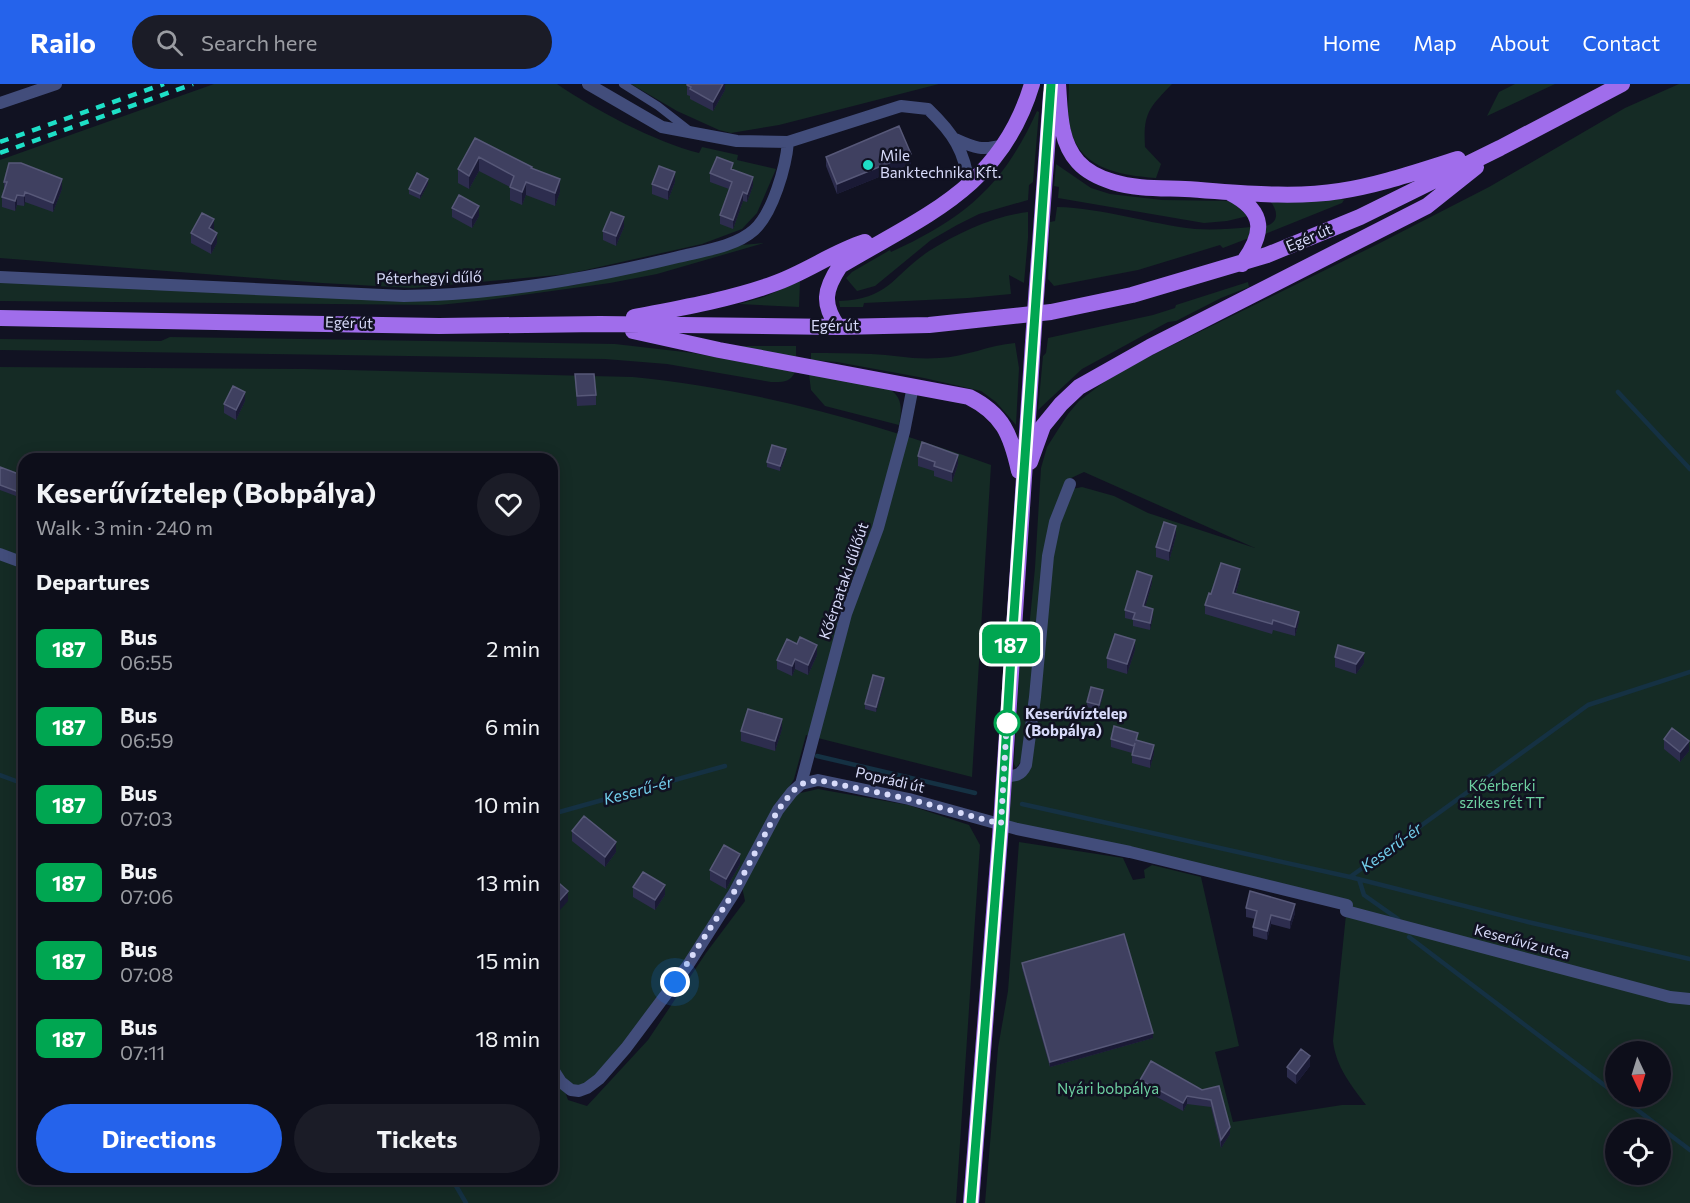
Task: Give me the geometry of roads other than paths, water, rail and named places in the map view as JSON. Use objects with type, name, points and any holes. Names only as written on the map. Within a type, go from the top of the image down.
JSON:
[{"type":"main road","points":[[838,327],[826,305],[831,279],[840,267],[934,212],[969,186],[986,169],[1003,145],[1018,118],[1032,84]]},
{"type":"main road","points":[[971,1203],[1001,824],[1051,84]]},
{"type":"main road","points":[[1059,84],[1060,115],[1065,140],[1078,162],[1088,171],[1129,186],[1227,192],[1319,194],[1341,191],[1500,148]]},
{"type":"main road","name":"Egér út","points":[[0,318],[439,326],[600,324],[838,327],[929,325],[1051,312],[1132,295],[1242,264],[1360,217],[1500,148],[1622,84]]},
{"type":"main road","points":[[1023,486],[1043,426],[1079,387],[1150,347],[1427,206],[1500,148]]},
{"type":"main road","points":[[1227,192],[1247,204],[1257,219],[1258,234],[1255,246],[1242,264]]},
{"type":"main road","points":[[600,324],[740,295],[801,273],[854,245],[897,232]]},
{"type":"main road","points":[[600,324],[719,350],[969,396],[990,409],[1005,427],[1015,453],[1023,486]]},
{"type":"street","points":[[0,103],[56,84]]},
{"type":"street","points":[[588,84],[657,124],[674,130],[736,141],[788,142],[901,106],[928,109],[955,139],[967,166],[969,186]]},
{"type":"street","points":[[955,139],[974,148],[988,149],[1003,145]]},
{"type":"street","name":"Péterhegyi dűlő","points":[[0,277],[404,296],[461,294],[567,281],[704,251],[747,235],[760,224],[767,212],[785,164],[788,142]]},
{"type":"street","name":"Kőérpataki dűlőút","points":[[801,784],[846,614],[878,528],[904,432],[913,386]]},
{"type":"street","points":[[1004,776],[1016,776],[1023,773],[1026,765],[1048,556],[1055,522],[1070,484]]},
{"type":"street","points":[[0,554],[18,561]]},
{"type":"street","name":"Poprádi út","points":[[801,784],[818,780],[909,799],[1001,824],[1130,852],[1347,905],[1346,910]]},
{"type":"street","points":[[558,1077],[571,1090],[579,1091],[587,1088],[599,1079],[626,1048],[688,965],[734,892],[778,810],[801,784]]},
{"type":"street","name":"Keserűvíz utca","points":[[1346,910],[1670,998],[1690,999]]},
{"type":"lane","points":[[622,84],[658,106],[694,134]]},
{"type":"waterway","points":[[1618,392],[1690,469]]},
{"type":"waterway","name":"Keserű-ér","points":[[1022,804],[1350,877],[1588,705],[1690,672]]},
{"type":"waterway","name":"Keserű-ér","points":[[817,756],[975,793]]},
{"type":"waterway","name":"Keserű-ér","points":[[558,812],[725,766]]},
{"type":"waterway","name":"Keserű-ér","points":[[0,775],[18,782]]},
{"type":"waterway","points":[[1350,877],[1528,922],[1690,959]]},
{"type":"waterway","points":[[1359,879],[1364,895],[1398,919]]},
{"type":"waterway","points":[[1409,937],[1605,1086]]},
{"type":"waterway","points":[[1633,1107],[1690,1150]]},
{"type":"waterway","points":[[456,1185],[466,1203]]},
{"type":"railway","points":[[0,142],[164,84]]},
{"type":"railway","points":[[0,153],[193,84]]},
{"type":"place","name":"Mile Banktechnika Kft.","points":[[868,165]]},
{"type":"place","name":"Keserűvíztelep (Bobpálya)","points":[[1007,723]]},
{"type":"park label","name":"Kőérberki szikes rét TT","points":[[1502,794]]},
{"type":"park label","name":"Nyári bobpálya","points":[[1108,1089]]}]
